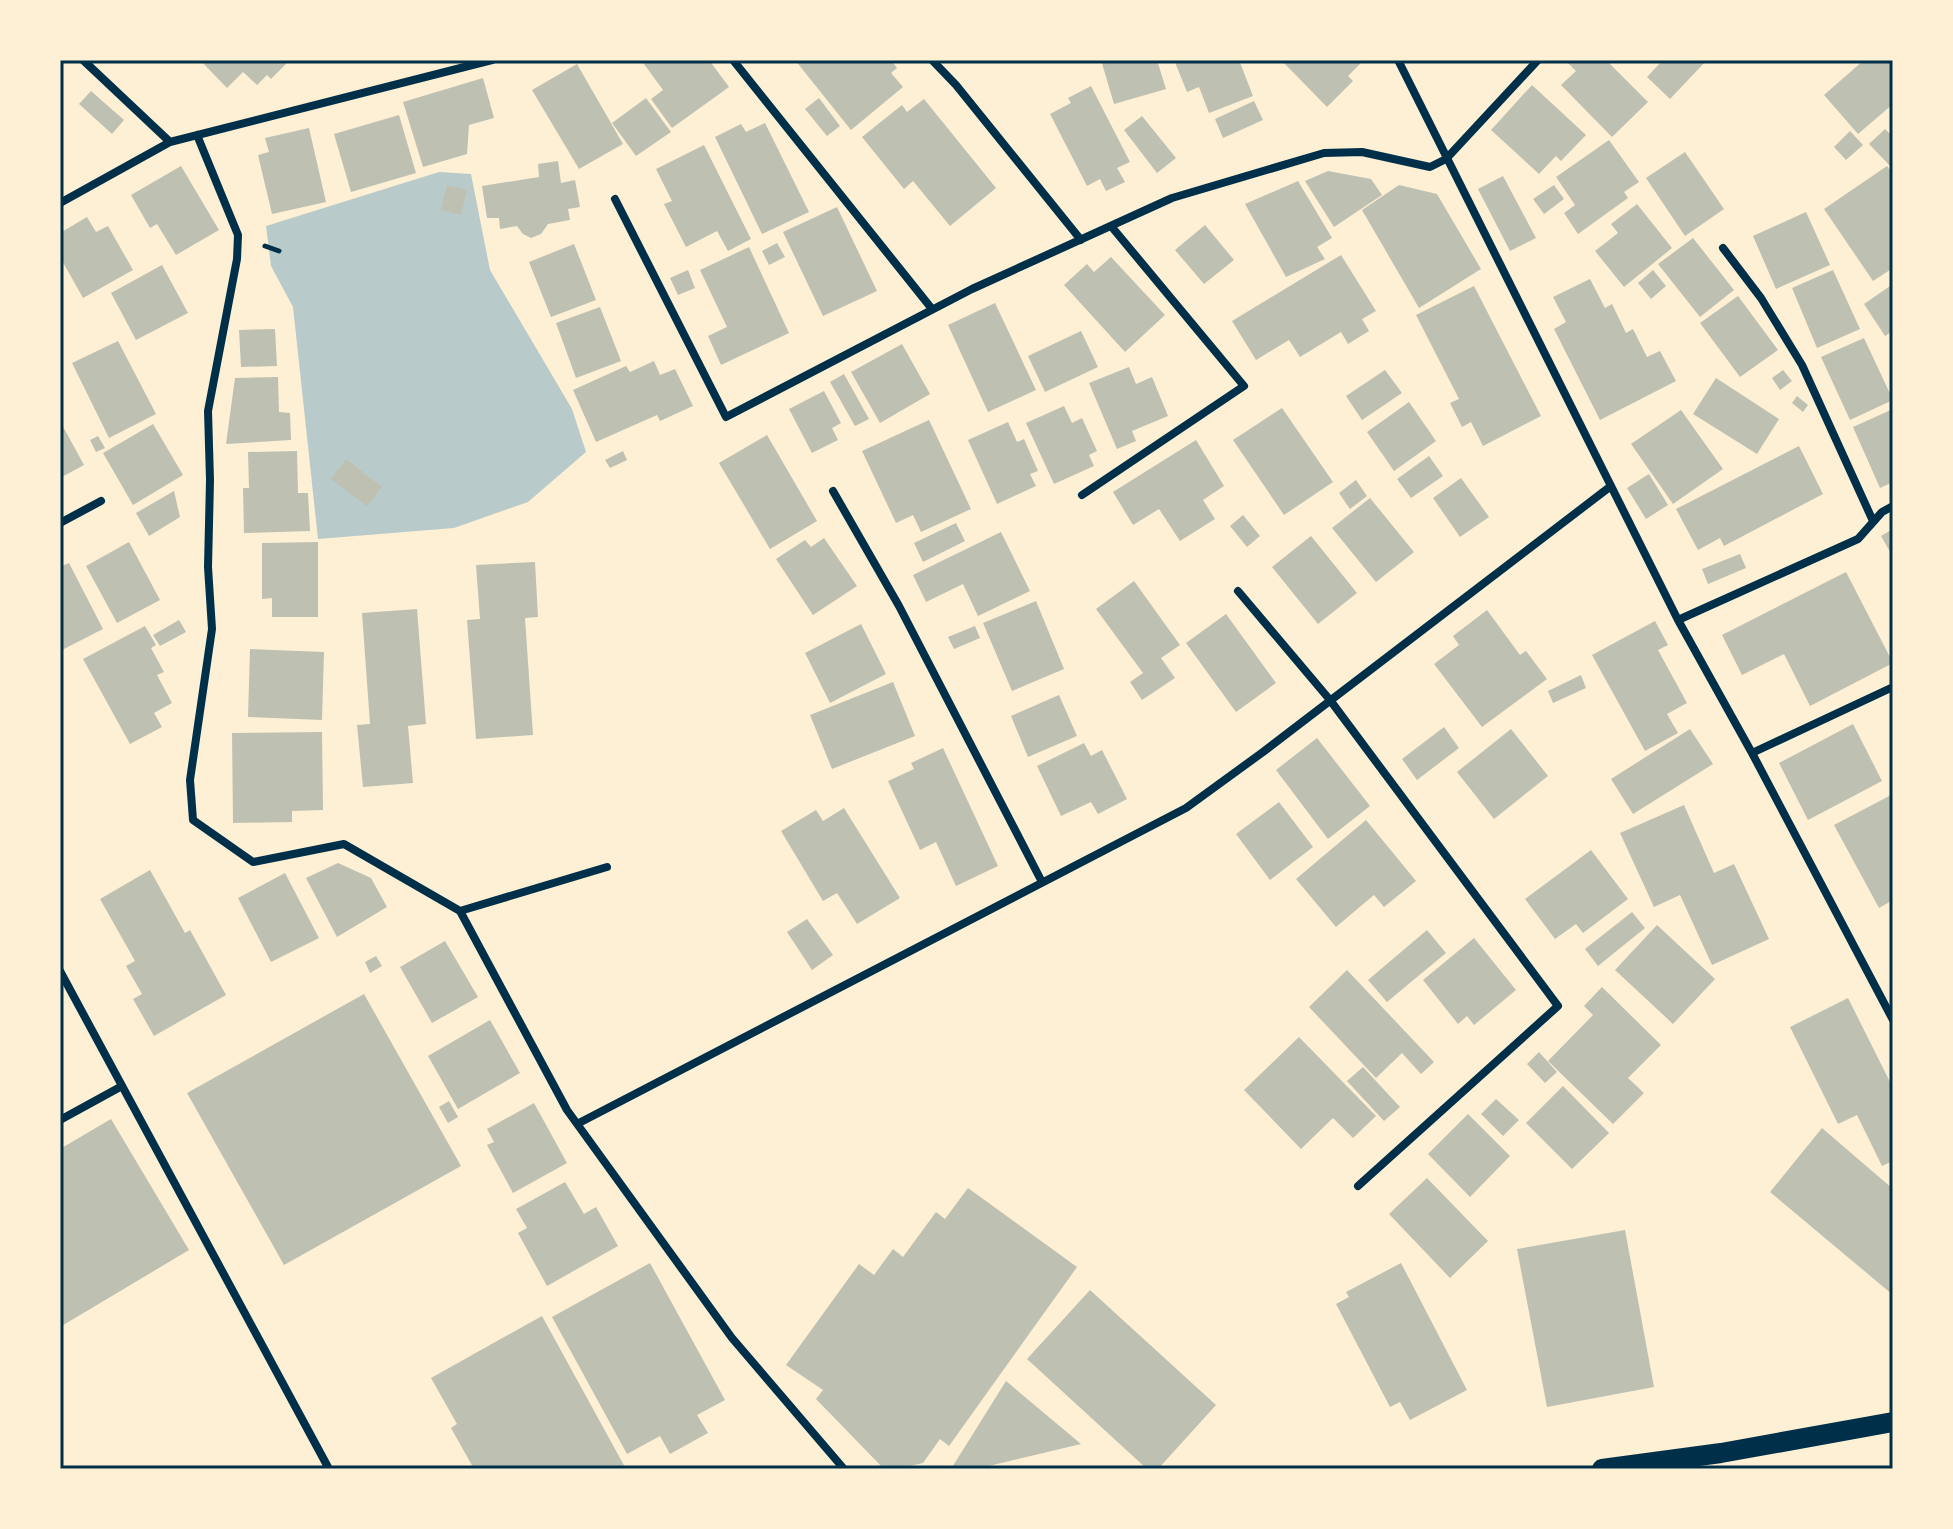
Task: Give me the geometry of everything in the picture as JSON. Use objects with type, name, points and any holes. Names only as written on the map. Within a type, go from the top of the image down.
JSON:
[{"type":"main road","points":[[1602,1469],[1721,1453],[1893,1422]]},
{"type":"street","points":[[83,60],[170,142]]},
{"type":"street","points":[[60,203],[170,142],[464,63],[492,60]]},
{"type":"street","points":[[733,60],[932,309]]},
{"type":"street","points":[[932,60],[956,85],[1081,240]]},
{"type":"street","points":[[1398,60],[1678,620],[1893,1020]]},
{"type":"street","points":[[615,199],[726,417],[932,309],[1172,198],[1324,153],[1362,152],[1430,167],[1446,159],[1538,60]]},
{"type":"street","points":[[197,135],[238,235],[237,259],[208,411],[208,567],[212,629],[190,780],[193,820],[253,862],[344,844],[460,911],[567,1110],[732,1338],[844,1469]]},
{"type":"street","points":[[1082,495],[1244,386],[1111,226]]},
{"type":"street","points":[[1723,248],[1761,298],[1802,365],[1873,521]]},
{"type":"street","points":[[577,1124],[1186,808],[1611,486]]},
{"type":"street","points":[[833,491],[899,606],[1042,882]]},
{"type":"street","points":[[60,523],[101,501]]},
{"type":"street","points":[[1678,620],[1858,539],[1882,512],[1893,506]]},
{"type":"street","points":[[1238,591],[1330,700],[1558,1006],[1358,1186]]},
{"type":"street","points":[[1752,753],[1893,687]]},
{"type":"street","points":[[460,911],[607,867]]},
{"type":"street","points":[[60,971],[329,1469]]},
{"type":"street","points":[[60,1120],[122,1086]]},
{"type":"shaded area","points":[[439,172],[471,174],[490,270],[572,409],[586,452],[528,502],[454,528],[318,539],[293,307],[271,266],[266,226]]},
{"type":"building","points":[[200,60],[290,60],[271,79],[267,75],[257,85],[243,72],[227,88]]},
{"type":"building","points":[[641,60],[709,60],[729,87],[672,128],[651,99],[663,90]]},
{"type":"building","points":[[795,60],[891,60],[897,68],[891,73],[903,87],[851,130]]},
{"type":"building","points":[[1101,60],[1157,60],[1166,89],[1114,104]]},
{"type":"building","points":[[1174,60],[1239,60],[1253,96],[1209,113],[1199,87],[1187,92]]},
{"type":"building","points":[[1281,60],[1364,60],[1348,76],[1353,81],[1327,107]]},
{"type":"building","points":[[1565,60],[1606,60],[1648,102],[1612,137],[1561,85],[1576,71]]},
{"type":"building","points":[[1663,60],[1707,60],[1670,99],[1647,77]]},
{"type":"building","points":[[1864,60],[1893,60],[1893,104],[1858,134],[1824,95]]},
{"type":"building","points":[[577,64],[623,144],[579,169],[532,90]]},
{"type":"building","points":[[483,78],[494,118],[469,125],[467,154],[423,167],[403,102]]},
{"type":"building","points":[[1532,85],[1586,135],[1561,161],[1556,156],[1539,174],[1491,130]]},
{"type":"building","points":[[1091,86],[1130,162],[1117,168],[1125,182],[1106,191],[1100,179],[1087,186],[1050,114],[1071,103],[1068,98]]},
{"type":"building","points":[[91,91],[124,120],[112,134],[79,104]]},
{"type":"building","points":[[646,98],[671,132],[636,156],[612,123]]},
{"type":"building","points":[[819,98],[840,126],[827,136],[805,109]]},
{"type":"building","points":[[924,99],[996,188],[950,226],[913,181],[904,189],[862,137],[902,105],[907,112]]},
{"type":"building","points":[[1254,101],[1263,120],[1223,138],[1215,119]]},
{"type":"building","points":[[399,115],[416,173],[351,192],[334,134]]},
{"type":"building","points":[[1142,116],[1176,158],[1157,173],[1124,130]]},
{"type":"building","points":[[765,123],[809,212],[762,234],[715,137],[741,124],[746,132]]},
{"type":"building","points":[[309,128],[326,202],[272,214],[258,155],[269,152],[265,138]]},
{"type":"building","points":[[1885,129],[1893,137],[1893,169],[1869,144]]},
{"type":"building","points":[[1850,131],[1863,145],[1846,160],[1834,147]]},
{"type":"building","points":[[1609,140],[1639,182],[1624,192],[1628,198],[1578,234],[1564,213],[1575,205],[1556,177]]},
{"type":"building","points":[[704,145],[751,239],[728,251],[717,231],[686,247],[664,204],[672,201],[656,169]]},
{"type":"building","points":[[1685,152],[1724,209],[1685,236],[1646,178]]},
{"type":"building","points":[[558,161],[561,183],[575,180],[580,207],[568,209],[570,220],[548,224],[541,234],[531,238],[517,226],[500,229],[499,218],[487,218],[482,186],[539,177],[538,164]]},
{"type":"building","points":[[181,166],[219,230],[176,255],[157,224],[150,228],[131,195]]},
{"type":"building","points":[[1887,166],[1893,174],[1893,268],[1873,281],[1824,209]]},
{"type":"building","points":[[1328,171],[1371,179],[1382,195],[1334,227],[1305,181]]},
{"type":"building","points":[[1503,176],[1536,238],[1510,251],[1478,189]]},
{"type":"building","points":[[1298,181],[1332,238],[1317,247],[1325,259],[1286,277],[1245,204]]},
{"type":"building","points":[[447,185],[467,190],[461,215],[441,210]]},
{"type":"building","points":[[1399,185],[1437,194],[1481,269],[1419,308],[1362,210]]},
{"type":"building","points":[[1554,185],[1564,199],[1544,214],[1533,199]]},
{"type":"building","points":[[1637,204],[1672,248],[1624,287],[1595,251],[1618,233],[1611,224]]},
{"type":"building","points":[[837,207],[877,291],[823,316],[783,232]]},
{"type":"building","points":[[1806,212],[1830,265],[1776,289],[1753,236]]},
{"type":"building","points":[[87,217],[96,232],[108,226],[133,270],[83,298],[60,257],[60,233]]},
{"type":"building","points":[[1205,225],[1234,260],[1204,284],[1175,250]]},
{"type":"building","points":[[1693,238],[1734,290],[1700,317],[1658,264]]},
{"type":"building","points":[[777,243],[785,257],[769,265],[762,251]]},
{"type":"building","points":[[574,244],[596,300],[551,317],[529,262]]},
{"type":"building","points":[[749,247],[789,333],[721,365],[708,336],[727,327],[700,270]]},
{"type":"building","points":[[1341,255],[1376,311],[1362,319],[1369,331],[1348,344],[1341,332],[1300,357],[1289,340],[1256,360],[1232,321]]},
{"type":"building","points":[[1111,257],[1165,315],[1125,352],[1064,285],[1087,264],[1094,272]]},
{"type":"building","points":[[162,265],[188,313],[136,340],[111,293]]},
{"type":"building","points":[[688,270],[695,288],[678,295],[670,278]]},
{"type":"building","points":[[1653,270],[1666,286],[1651,299],[1638,283]]},
{"type":"building","points":[[1833,270],[1860,329],[1817,348],[1792,288]]},
{"type":"building","points":[[1590,279],[1605,308],[1612,304],[1626,333],[1633,329],[1647,357],[1660,351],[1676,381],[1600,420],[1554,329],[1566,322],[1553,297]]},
{"type":"building","points":[[1893,284],[1893,331],[1885,336],[1864,304]]},
{"type":"building","points":[[1474,286],[1541,416],[1483,446],[1471,422],[1462,427],[1450,403],[1459,399],[1416,315]]},
{"type":"building","points":[[1738,296],[1778,350],[1740,377],[1700,323]]},
{"type":"building","points":[[995,303],[1036,390],[988,412],[948,325]]},
{"type":"building","points":[[600,307],[621,361],[576,378],[556,323]]},
{"type":"building","points":[[275,329],[277,366],[241,367],[239,330]]},
{"type":"building","points":[[1081,331],[1098,367],[1045,392],[1028,356]]},
{"type":"building","points":[[1864,338],[1893,400],[1850,420],[1821,357]]},
{"type":"building","points":[[118,341],[156,414],[109,438],[72,363]]},
{"type":"building","points":[[902,344],[930,394],[880,423],[851,372]]},
{"type":"building","points":[[654,361],[660,375],[675,369],[693,406],[660,421],[657,415],[596,442],[573,390],[626,366],[630,372]]},
{"type":"building","points":[[1129,367],[1136,384],[1152,377],[1168,416],[1132,431],[1136,441],[1117,449],[1089,383]]},
{"type":"building","points":[[1385,370],[1402,393],[1362,420],[1346,396]]},
{"type":"building","points":[[1783,370],[1792,381],[1780,390],[1772,378]]},
{"type":"building","points":[[844,374],[869,419],[855,426],[830,382]]},
{"type":"building","points":[[278,377],[279,412],[290,413],[291,440],[226,444],[235,378]]},
{"type":"building","points":[[1716,378],[1779,419],[1757,454],[1693,414]]},
{"type":"building","points":[[824,391],[841,423],[832,428],[838,440],[812,453],[789,409]]},
{"type":"building","points":[[1797,396],[1808,405],[1803,412],[1792,403]]},
{"type":"building","points":[[1409,402],[1436,441],[1394,471],[1367,432]]},
{"type":"building","points":[[1064,406],[1072,423],[1082,418],[1097,451],[1089,455],[1094,466],[1054,484],[1026,423]]},
{"type":"building","points":[[1282,408],[1333,482],[1284,515],[1233,440]]},
{"type":"building","points":[[1893,409],[1893,482],[1880,488],[1853,427]]},
{"type":"building","points":[[1681,410],[1723,469],[1673,504],[1631,444]]},
{"type":"building","points":[[929,420],[971,509],[921,532],[913,515],[896,523],[862,451]]},
{"type":"building","points":[[60,421],[84,465],[60,478]]},
{"type":"building","points":[[1008,422],[1017,442],[1024,439],[1038,471],[1030,474],[1036,486],[997,504],[968,440]]},
{"type":"building","points":[[153,424],[183,475],[133,505],[103,453]]},
{"type":"building","points":[[767,435],[817,521],[770,549],[719,463]]},
{"type":"building","points":[[98,436],[105,448],[96,452],[90,440]]},
{"type":"building","points":[[1196,440],[1224,486],[1203,500],[1215,519],[1180,541],[1159,509],[1133,525],[1113,492]]},
{"type":"building","points":[[1799,446],[1823,494],[1724,546],[1720,538],[1698,550],[1676,509]]},
{"type":"building","points":[[297,451],[298,493],[308,493],[310,531],[244,533],[243,488],[249,488],[248,452]]},
{"type":"building","points":[[623,451],[627,460],[610,468],[605,460]]},
{"type":"building","points":[[1429,456],[1443,476],[1411,498],[1397,479]]},
{"type":"building","points":[[346,459],[382,487],[367,506],[331,479]]},
{"type":"building","points":[[1649,474],[1668,505],[1646,519],[1627,488]]},
{"type":"building","points":[[1461,478],[1489,517],[1460,537],[1433,498]]},
{"type":"building","points":[[1356,480],[1367,496],[1350,509],[1339,493]]},
{"type":"building","points":[[174,491],[180,517],[149,536],[136,513]]},
{"type":"building","points":[[1370,498],[1414,552],[1376,582],[1332,528]]},
{"type":"building","points":[[1243,515],[1260,536],[1247,547],[1230,526]]},
{"type":"building","points":[[956,523],[965,541],[923,562],[914,543]]},
{"type":"building","points":[[1893,529],[1893,557],[1881,536]]},
{"type":"building","points":[[1001,532],[1030,591],[978,616],[963,584],[926,602],[913,575]]},
{"type":"building","points":[[1311,536],[1357,593],[1318,624],[1272,567]]},
{"type":"building","points":[[824,538],[857,586],[813,615],[776,559],[805,540],[811,547]]},
{"type":"building","points":[[129,542],[160,600],[117,623],[86,566]]},
{"type":"building","points":[[318,542],[318,617],[272,617],[272,598],[262,599],[262,543]]},
{"type":"building","points":[[1740,554],[1746,568],[1708,584],[1702,569]]},
{"type":"building","points":[[535,562],[538,617],[525,618],[533,735],[476,739],[467,620],[480,619],[476,565]]},
{"type":"building","points":[[69,563],[103,629],[60,651],[60,567]]},
{"type":"building","points":[[1846,572],[1893,663],[1810,706],[1784,654],[1742,675],[1722,635]]},
{"type":"building","points":[[1134,581],[1180,645],[1161,658],[1175,678],[1142,700],[1130,682],[1143,673],[1096,609]]},
{"type":"building","points":[[1036,601],[1064,669],[1012,691],[983,623]]},
{"type":"building","points":[[417,609],[426,724],[408,726],[413,783],[363,787],[357,725],[370,724],[362,613]]},
{"type":"building","points":[[1487,610],[1520,655],[1526,651],[1547,679],[1482,727],[1434,664],[1459,645],[1453,636]]},
{"type":"building","points":[[1226,614],[1276,683],[1236,712],[1186,643]]},
{"type":"building","points":[[179,620],[186,632],[160,646],[153,635]]},
{"type":"building","points":[[1655,621],[1668,645],[1658,650],[1687,703],[1667,714],[1678,733],[1645,751],[1592,655]]},
{"type":"building","points":[[861,624],[886,674],[830,703],[805,653]]},
{"type":"building","points":[[145,626],[156,645],[151,648],[164,672],[157,675],[172,703],[154,713],[162,727],[130,744],[83,659]]},
{"type":"building","points":[[975,626],[980,638],[954,649],[948,637]]},
{"type":"building","points":[[250,649],[324,652],[322,720],[248,717]]},
{"type":"building","points":[[1581,675],[1586,688],[1553,703],[1548,691]]},
{"type":"building","points":[[893,682],[915,736],[832,769],[810,715]]},
{"type":"building","points":[[1059,695],[1077,736],[1028,757],[1011,716]]},
{"type":"building","points":[[1853,724],[1882,781],[1808,820],[1779,763]]},
{"type":"building","points":[[1444,727],[1459,748],[1417,780],[1402,759]]},
{"type":"building","points":[[1511,729],[1548,776],[1494,819],[1457,772]]},
{"type":"building","points":[[1690,729],[1713,764],[1633,814],[1611,779]]},
{"type":"building","points":[[322,732],[323,810],[292,811],[292,822],[233,823],[232,733]]},
{"type":"building","points":[[1317,738],[1370,806],[1328,839],[1276,770]]},
{"type":"building","points":[[1084,743],[1091,756],[1102,750],[1127,799],[1098,814],[1091,802],[1061,816],[1037,766]]},
{"type":"building","points":[[943,748],[998,866],[956,886],[936,842],[920,850],[888,781],[914,769],[911,763]]},
{"type":"building","points":[[1893,794],[1893,900],[1879,908],[1834,825]]},
{"type":"building","points":[[1279,802],[1313,847],[1270,880],[1236,834]]},
{"type":"building","points":[[1684,805],[1714,873],[1734,864],[1769,939],[1712,965],[1680,895],[1654,907],[1620,833]]},
{"type":"building","points":[[844,808],[900,898],[857,924],[837,893],[823,901],[781,831],[816,810],[823,821]]},
{"type":"building","points":[[1366,820],[1416,881],[1384,907],[1374,895],[1336,927],[1296,879]]},
{"type":"building","points":[[1591,850],[1628,899],[1583,933],[1576,924],[1555,939],[1525,899]]},
{"type":"building","points":[[338,863],[371,878],[387,907],[337,937],[306,878]]},
{"type":"building","points":[[150,870],[185,933],[190,930],[226,995],[154,1036],[133,999],[142,994],[126,966],[135,961],[100,899]]},
{"type":"building","points":[[285,873],[319,938],[271,962],[238,898]]},
{"type":"building","points":[[1632,912],[1645,928],[1598,966],[1585,949]]},
{"type":"building","points":[[807,919],[833,955],[812,970],[787,932]]},
{"type":"building","points":[[1657,925],[1715,979],[1673,1024],[1615,970]]},
{"type":"building","points":[[1427,930],[1446,953],[1387,1002],[1368,980]]},
{"type":"building","points":[[1474,938],[1516,990],[1474,1025],[1467,1016],[1458,1024],[1423,980]]},
{"type":"building","points":[[445,941],[478,997],[432,1023],[400,967]]},
{"type":"building","points":[[376,956],[382,966],[370,973],[365,962]]},
{"type":"building","points":[[1347,970],[1434,1062],[1421,1074],[1402,1053],[1376,1078],[1309,1007]]},
{"type":"building","points":[[1602,987],[1661,1045],[1628,1078],[1644,1093],[1613,1124],[1548,1061],[1593,1015],[1584,1006]]},
{"type":"building","points":[[364,994],[461,1166],[284,1265],[187,1093]]},
{"type":"building","points":[[1848,998],[1893,1088],[1893,1161],[1882,1166],[1857,1115],[1838,1124],[1790,1027]]},
{"type":"building","points":[[490,1020],[520,1073],[458,1109],[428,1056]]},
{"type":"building","points":[[1299,1037],[1376,1116],[1353,1138],[1333,1118],[1301,1149],[1244,1090]]},
{"type":"building","points":[[1539,1052],[1557,1072],[1545,1083],[1527,1064]]},
{"type":"building","points":[[1363,1067],[1400,1107],[1384,1121],[1347,1081]]},
{"type":"building","points":[[1563,1086],[1609,1133],[1572,1169],[1526,1123]]},
{"type":"building","points":[[1496,1099],[1519,1120],[1503,1136],[1481,1114]]},
{"type":"building","points":[[449,1101],[458,1117],[448,1123],[439,1107]]},
{"type":"building","points":[[534,1103],[567,1163],[513,1193],[487,1145],[494,1142],[487,1129]]},
{"type":"building","points":[[1468,1114],[1510,1156],[1470,1197],[1428,1154]]},
{"type":"building","points":[[111,1119],[189,1250],[60,1327],[60,1149]]},
{"type":"building","points":[[1822,1128],[1893,1189],[1893,1295],[1770,1192]]},
{"type":"building","points":[[1427,1178],[1488,1241],[1450,1278],[1389,1214]]},
{"type":"building","points":[[565,1182],[584,1214],[596,1207],[618,1246],[547,1286],[518,1233],[527,1228],[516,1209]]},
{"type":"building","points":[[968,1188],[1077,1267],[949,1446],[940,1439],[923,1463],[884,1469],[816,1399],[823,1390],[786,1365],[859,1264],[874,1275],[893,1249],[903,1257],[936,1212],[945,1219]]},
{"type":"building","points":[[1625,1230],[1654,1387],[1547,1407],[1517,1249]]},
{"type":"building","points":[[650,1263],[725,1400],[697,1415],[708,1433],[670,1454],[660,1436],[627,1454],[552,1317]]},
{"type":"building","points":[[1401,1263],[1467,1390],[1410,1420],[1400,1402],[1390,1407],[1336,1304],[1349,1297],[1346,1292]]},
{"type":"building","points":[[1090,1290],[1216,1405],[1158,1469],[1147,1469],[1027,1359]]},
{"type":"building","points":[[542,1316],[626,1469],[474,1469],[451,1428],[457,1424],[431,1378]]},
{"type":"building","points":[[1006,1381],[1081,1444],[976,1469],[951,1469]]}]
